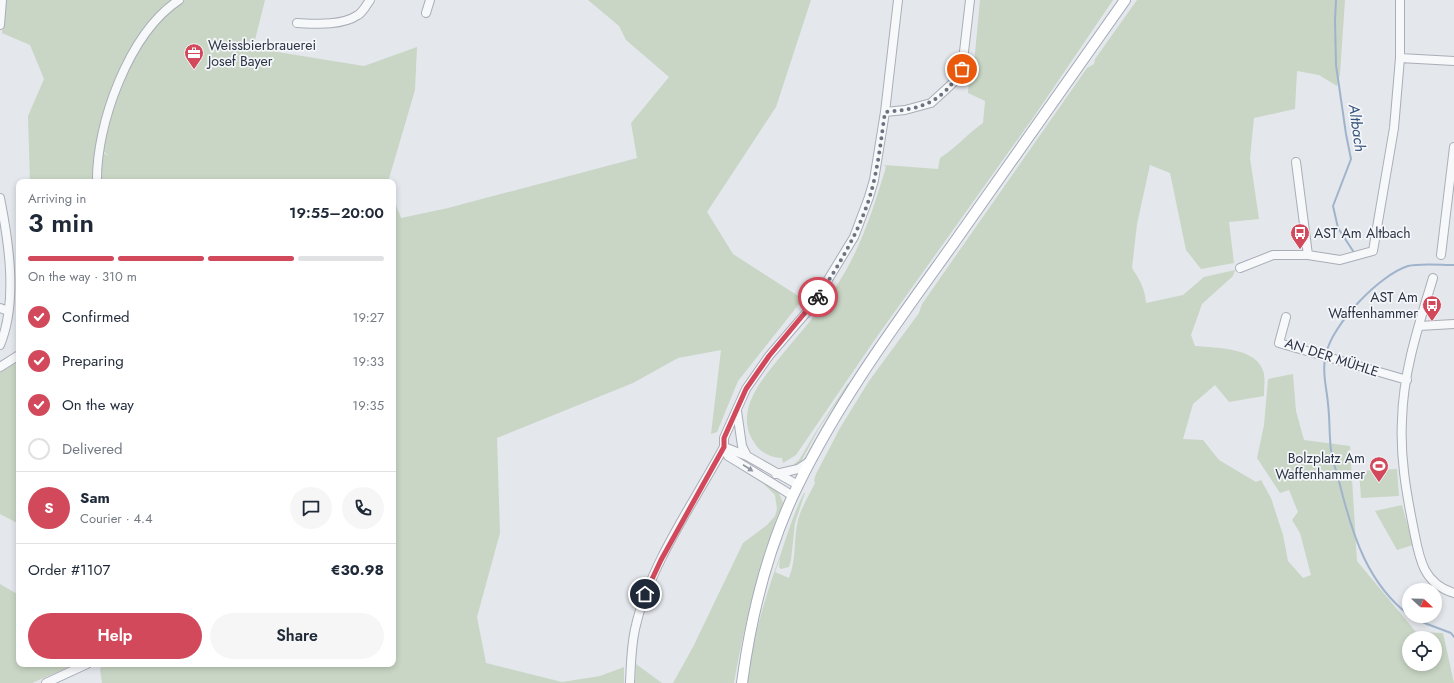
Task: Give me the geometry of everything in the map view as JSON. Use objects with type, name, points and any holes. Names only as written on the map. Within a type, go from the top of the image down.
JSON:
[{"type":"main road","points":[[742,683],[749,636],[763,580],[793,496],[810,461],[851,390],[887,336],[1125,0]]},
{"type":"street","points":[[0,25],[2,0]]},
{"type":"street","points":[[98,179],[101,141],[112,103],[128,60],[145,32],[164,12],[179,0]]},
{"type":"street","points":[[297,23],[321,24],[339,22],[359,14],[370,0]]},
{"type":"street","points":[[426,12],[430,0]]},
{"type":"street","points":[[793,496],[728,456],[724,447],[724,438],[746,389],[765,361],[812,306],[854,237],[874,180],[885,112],[898,0]]},
{"type":"street","points":[[885,112],[904,110],[931,103],[955,81],[962,69],[970,0]]},
{"type":"street","points":[[1240,268],[1273,256],[1308,255],[1340,260],[1373,251],[1394,128],[1400,58],[1400,0]]},
{"type":"street","points":[[1400,58],[1454,61]]},
{"type":"street","points":[[1441,255],[1452,183],[1454,146]]},
{"type":"street","points":[[1296,162],[1308,255]]},
{"type":"street","points":[[0,198],[10,258],[8,322],[0,345]]},
{"type":"street","points":[[1433,278],[1419,326],[1407,380],[1402,419],[1402,439],[1406,485],[1420,561],[1433,583],[1454,593]]},
{"type":"street","points":[[0,308],[8,311]]},
{"type":"street","name":"AN DER MÜHLE","points":[[1286,317],[1279,343],[1407,380]]},
{"type":"street","points":[[1419,326],[1454,324]]},
{"type":"street","points":[[0,366],[16,357]]},
{"type":"street","points":[[736,410],[742,446],[747,456]]},
{"type":"street","points":[[724,447],[747,456],[776,474],[798,484]]},
{"type":"street","points":[[630,683],[631,655],[634,633],[645,594],[661,560],[724,447]]},
{"type":"street","points":[[776,474],[798,469],[810,461]]},
{"type":"street","points":[[46,683],[81,667]]},
{"type":"green space","points":[[6,0],[175,0],[131,53],[107,112],[96,179],[30,179],[28,116],[44,79],[30,45],[2,33]]},
{"type":"green space","points":[[184,0],[265,0],[253,48],[364,66],[417,47],[415,90],[389,179],[99,179],[100,151],[109,156],[102,150],[102,144],[115,104],[131,64],[153,29],[167,14]]},
{"type":"green space","points":[[588,0],[811,0],[776,107],[707,212],[733,254],[803,299],[738,381],[717,432],[711,434],[721,350],[678,358],[633,383],[497,438],[500,533],[477,617],[486,663],[562,682],[600,676],[624,667],[624,683],[102,683],[100,669],[101,667],[396,667],[396,205],[401,218],[448,208],[637,158],[631,123],[669,77],[626,40],[619,26]]},
{"type":"green space","points":[[980,0],[1113,0],[1035,115],[876,338],[796,455],[783,463],[782,458],[770,456],[759,449],[750,435],[747,419],[748,410],[753,395],[766,375],[823,305],[845,272],[858,247],[878,194],[886,167],[884,165],[938,169],[940,158],[983,123],[985,101],[968,93],[969,73],[974,64]]},
{"type":"green space","points":[[1137,0],[1345,0],[1340,74],[1337,86],[1319,75],[1297,71],[1295,109],[1254,118],[1250,158],[1259,219],[1229,222],[1234,263],[1201,269],[1186,250],[1170,173],[1150,165],[1137,224],[1132,268],[1142,285],[1146,303],[1183,295],[1204,277],[1235,270],[1233,276],[1202,304],[1191,335],[1195,346],[1236,351],[1246,354],[1254,359],[1260,365],[1264,374],[1264,396],[1229,402],[1215,385],[1193,404],[1183,439],[1203,440],[1219,460],[1256,482],[1261,480],[1271,498],[1283,535],[1288,561],[1303,578],[1311,575],[1300,533],[1292,520],[1298,512],[1289,490],[1280,493],[1257,458],[1264,425],[1268,379],[1293,374],[1296,411],[1304,440],[1350,446],[1357,561],[1402,615],[1402,623],[1409,623],[1415,631],[1402,631],[1402,671],[1442,671],[1443,633],[1454,683],[746,683],[764,605],[793,517],[805,493],[795,523],[789,567],[781,569],[779,567],[780,559],[775,572],[789,578],[793,563],[799,515],[815,483],[814,480],[816,474],[840,428],[869,381],[919,313],[922,304],[1087,68],[1094,64],[1095,59]]},
{"type":"green space","points":[[16,361],[16,522],[0,514],[0,372]]},
{"type":"green space","points":[[848,383],[849,384],[818,430],[801,462],[786,469],[779,470],[793,465],[799,460],[817,430]]},
{"type":"green space","name":"Bolzplatz Am Waffenhammer","points":[[1397,469],[1399,496],[1361,498],[1359,471]]},
{"type":"green space","points":[[760,480],[779,493],[783,503],[754,592],[743,636],[734,683],[673,683],[693,647],[743,543],[767,525],[775,516],[777,509],[775,495]]},
{"type":"green space","points":[[1402,505],[1413,545],[1397,550],[1375,511]]},
{"type":"green space","points":[[0,584],[16,593],[16,667],[69,667],[32,683],[0,683]]},
{"type":"green space","points":[[636,664],[662,683],[635,683]]},
{"type":"waterway","name":"Altbach","points":[[1336,0],[1336,65],[1351,159],[1333,206],[1338,228],[1353,251]]},
{"type":"waterway","points":[[1326,354],[1337,329],[1347,316],[1358,302],[1384,279],[1396,271],[1408,266],[1424,264],[1454,265]]},
{"type":"waterway","points":[[1325,359],[1324,376],[1329,410],[1331,450],[1351,524],[1364,558],[1373,574],[1383,589],[1402,609]]},
{"type":"waterway","points":[[1425,623],[1451,633],[1454,637]]},
{"type":"way so far","points":[[818,297],[854,237],[869,197],[874,180],[885,112],[904,110],[931,103],[955,81],[962,69]]},
{"type":"place","name":"Weissbierbrauerei Josef Bayer","points":[[194,70]]},
{"type":"place","name":"AST Am Altbach","points":[[1300,250]]},
{"type":"place","name":"AST Am Waffenhammer","points":[[1432,322]]},
{"type":"place","name":"Bolzplatz Am Waffenhammer","points":[[1379,483]]},
{"type":"route","points":[[645,594],[661,560],[724,447],[724,438],[746,389],[769,356],[818,297]]}]
